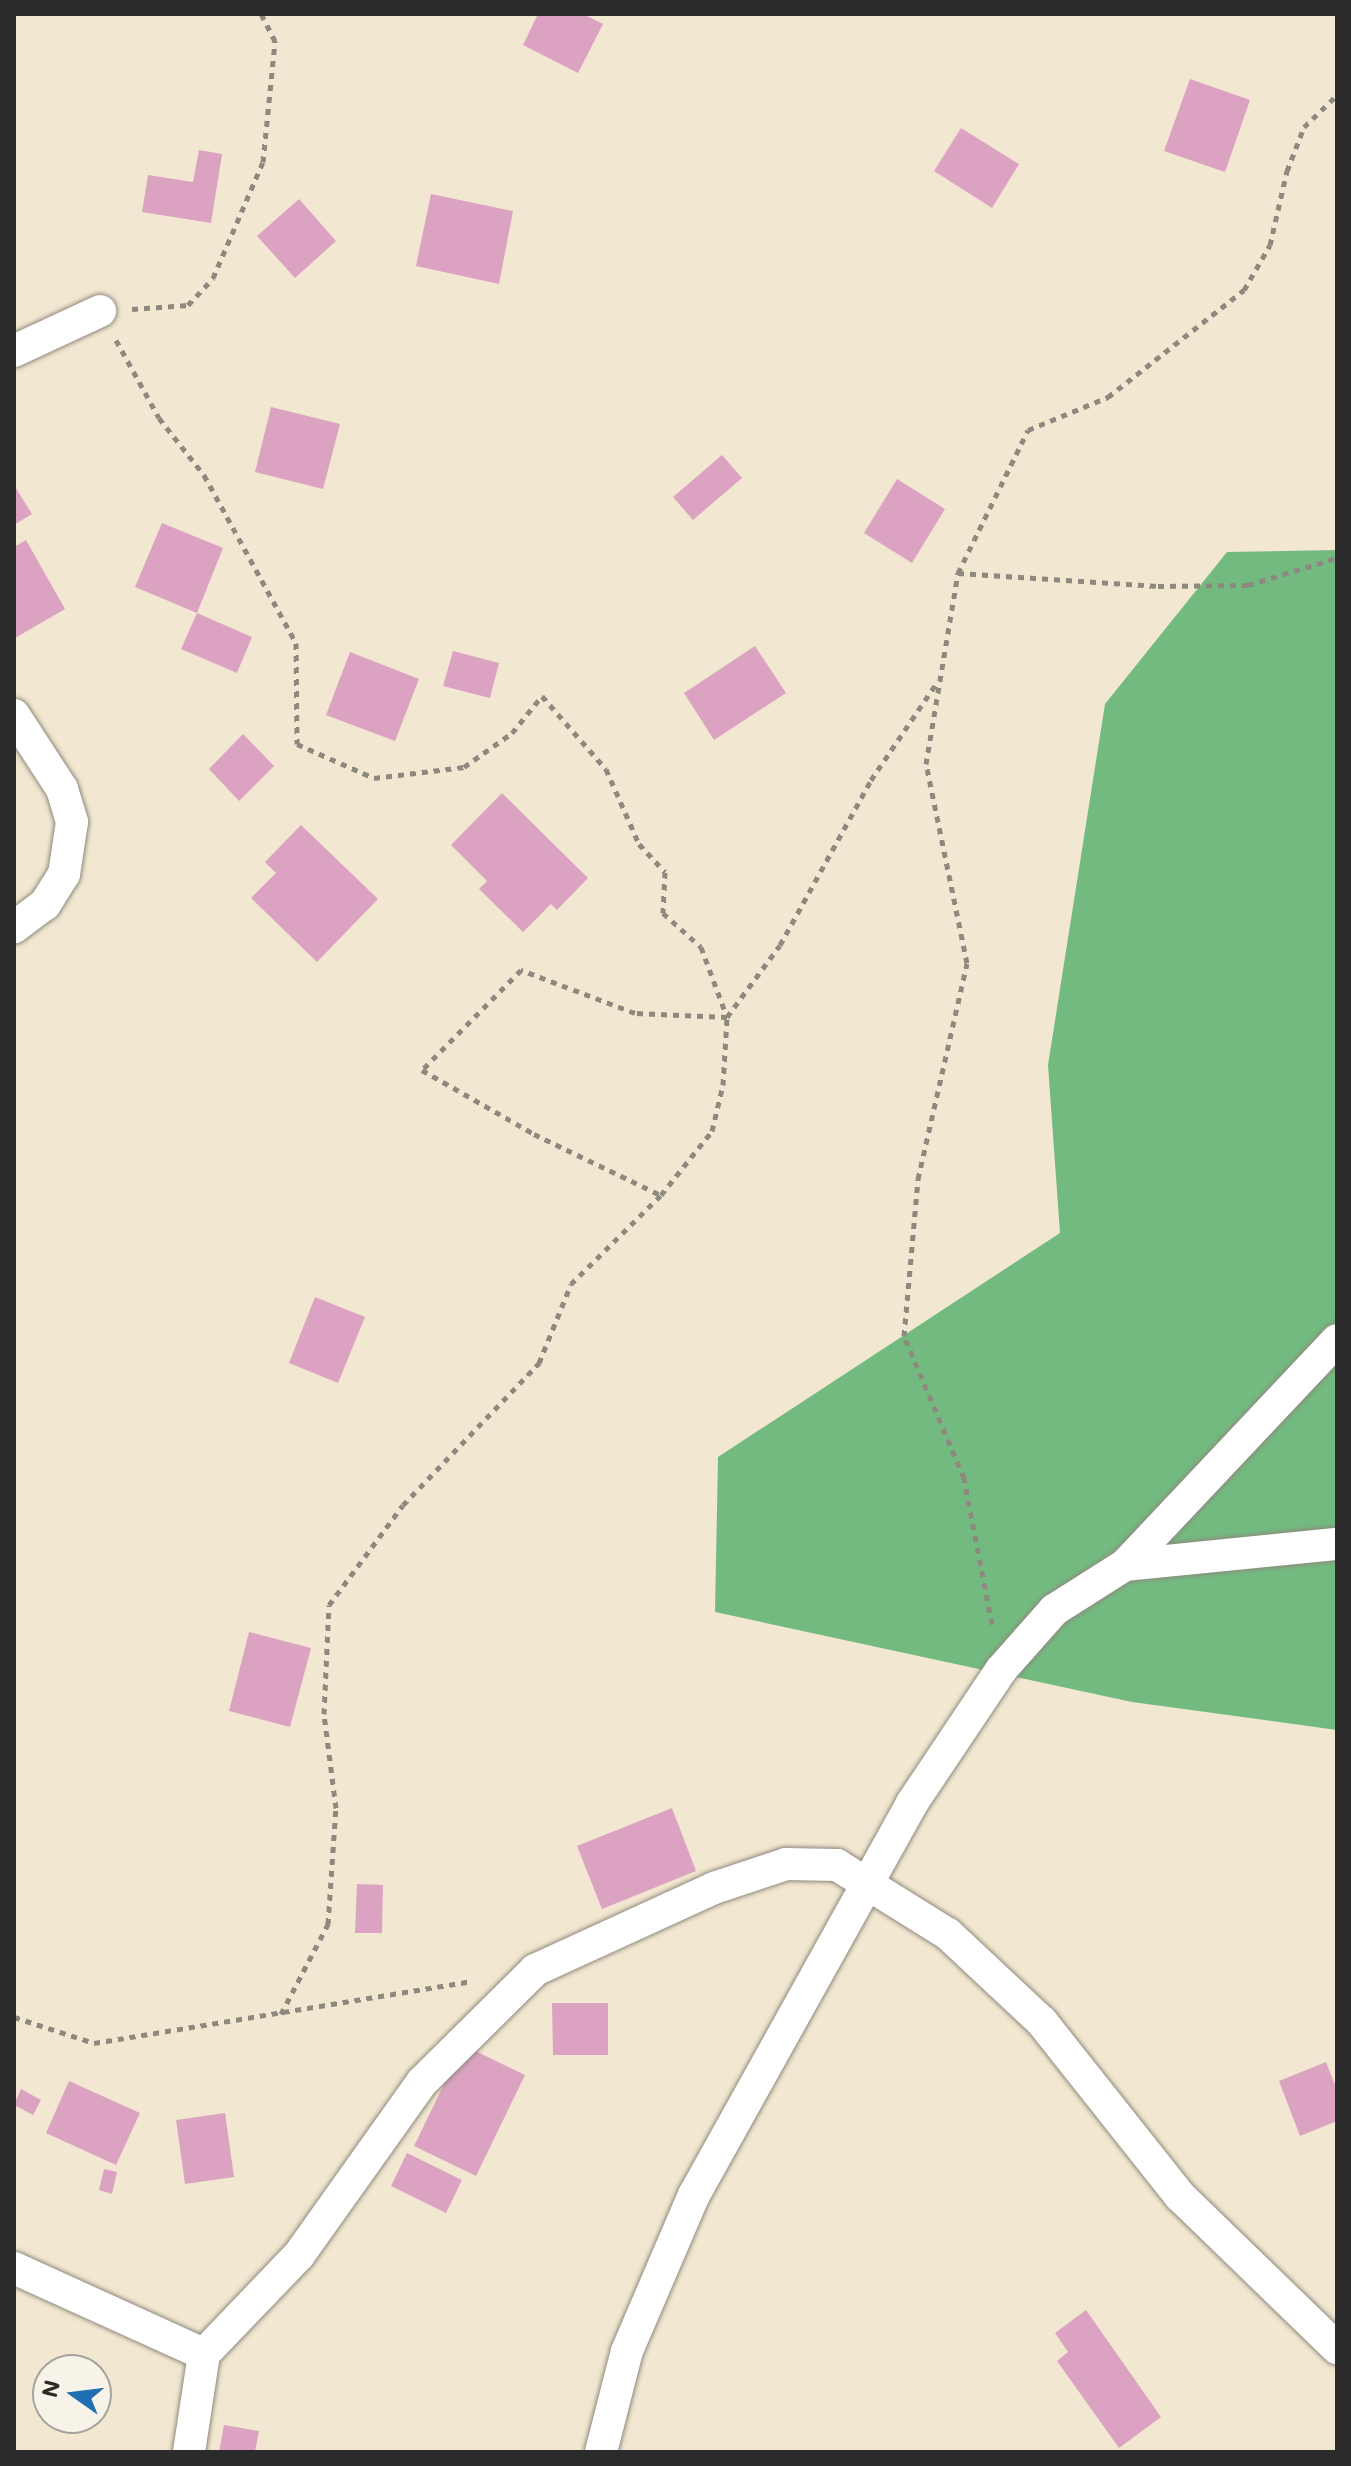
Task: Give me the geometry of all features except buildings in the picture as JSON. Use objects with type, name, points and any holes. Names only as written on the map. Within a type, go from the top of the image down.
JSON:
[{"type":"street","points":[[14,351],[100,311]]},
{"type":"street","points":[[14,715],[62,789],[72,822],[64,874],[45,904],[14,927]]},
{"type":"street","points":[[601,2452],[627,2351],[694,2195],[766,2059],[871,1884],[912,1803],[1001,1670],[1054,1610],[1125,1565],[1337,1340]]},
{"type":"street","points":[[1125,1565],[1337,1544]]},
{"type":"street","points":[[189,2452],[204,2354],[299,2255],[422,2082],[535,1970],[714,1888],[786,1864],[837,1865],[948,1934],[1042,2022],[1180,2196],[1337,2348]]},
{"type":"street","points":[[14,2268],[204,2354]]},
{"type":"path","points":[[261,14],[275,41],[263,162],[213,278],[188,305],[100,311],[159,418],[204,475],[296,643],[297,744],[374,778],[464,767],[512,733],[542,696],[606,769],[639,844],[665,872],[663,913],[701,947],[727,1017],[723,1085],[712,1131],[661,1195],[571,1284],[539,1363],[403,1505],[329,1605],[324,1714],[336,1808],[328,1924],[281,2014]]},
{"type":"path","points":[[1001,1670],[964,1478],[904,1336],[918,1179],[967,963],[926,764],[958,573],[1028,430],[1108,397],[1244,290],[1270,245],[1287,171],[1304,127],[1337,95]]},
{"type":"path","points":[[958,573],[1158,586],[1248,585],[1337,558]]},
{"type":"path","points":[[727,1017],[780,945],[871,780],[941,677]]},
{"type":"path","points":[[661,1195],[534,1134],[422,1070],[521,970],[635,1013],[727,1017]]},
{"type":"path","points":[[14,2017],[94,2043],[475,1980]]},
{"type":"green space","points":[[1337,550],[1337,1730],[1132,1702],[715,1612],[718,1457],[1060,1233],[1048,1065],[1105,704],[1227,552]]}]
